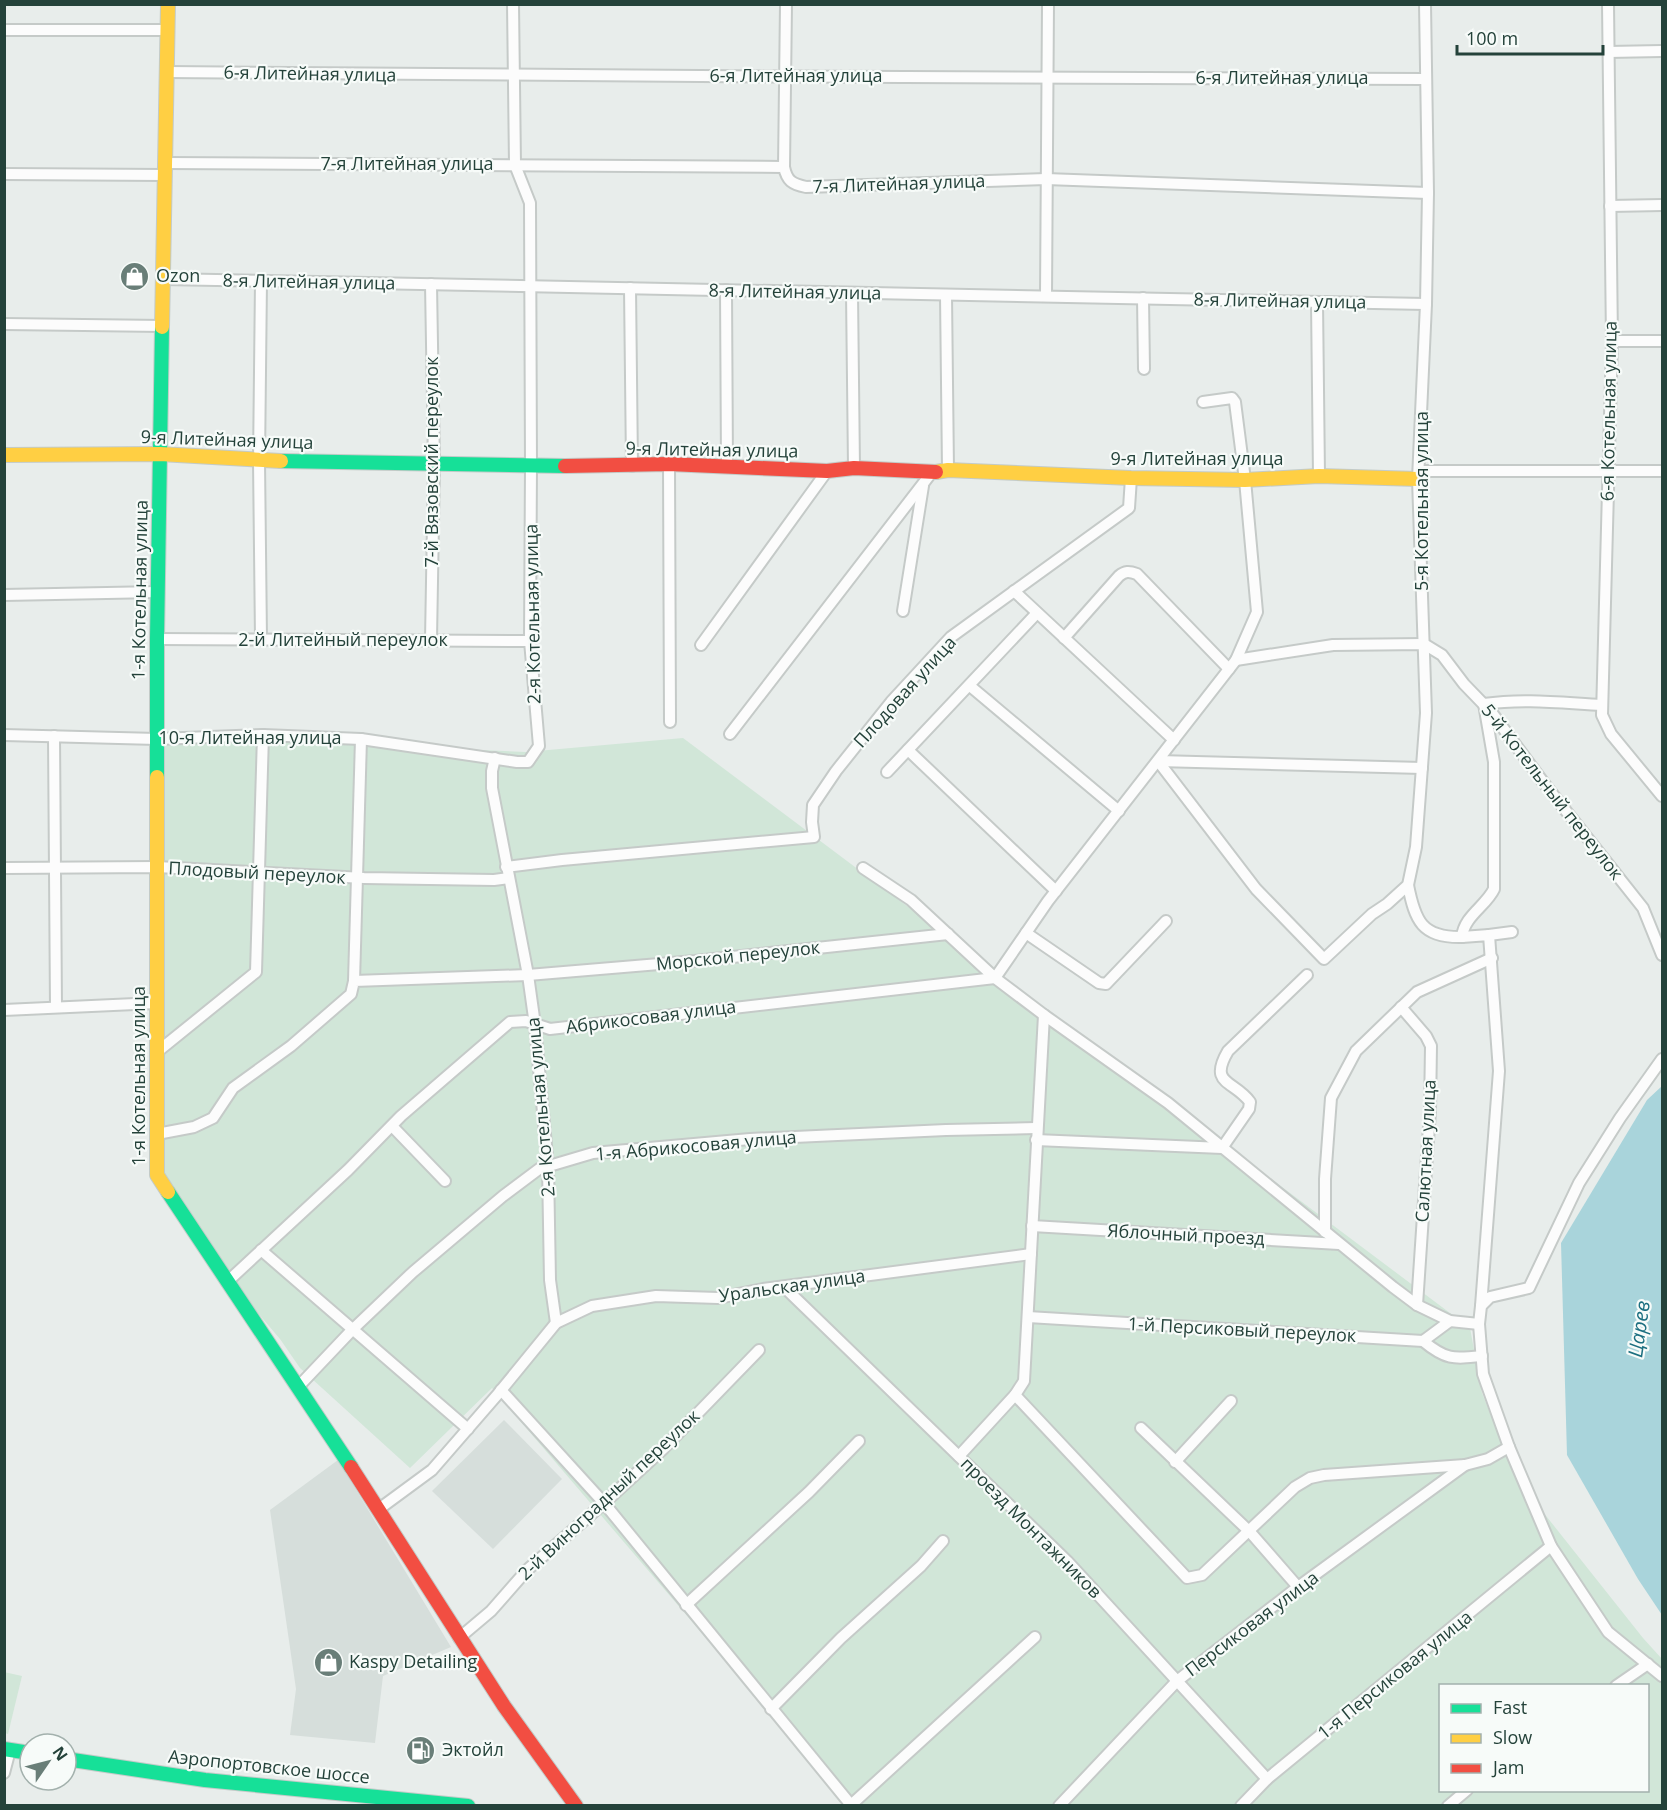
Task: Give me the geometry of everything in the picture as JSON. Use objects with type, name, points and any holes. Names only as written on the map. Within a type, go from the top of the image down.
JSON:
[{"type":"street","name":"1-я Котельная улица","points":[[168,4],[157,639],[157,1175],[227,1281]]},
{"type":"street","name":"2-я Котельная улица","points":[[513,4],[515,165],[530,203],[530,641],[539,746],[528,762],[495,758],[492,788],[528,975],[535,1024],[548,1167],[550,1280],[556,1323]]},
{"type":"street","points":[[784,167],[786,4]]},
{"type":"street","points":[[1046,296],[1048,4]]},
{"type":"street","name":"5-я Котельная улица","points":[[1408,885],[1416,847],[1426,713],[1419,475],[1428,193],[1425,4]]},
{"type":"street","name":"6-я Котельная улица","points":[[1608,4],[1612,341],[1602,715],[1611,734],[1662,796]]},
{"type":"street","points":[[4,30],[167,30]]},
{"type":"street","points":[[1608,52],[1662,51]]},
{"type":"street","name":"6-я Литейная улица","points":[[167,72],[515,76],[1425,79]]},
{"type":"street","name":"7-я Литейная улица","points":[[4,174],[165,169],[515,165],[784,167],[786,178],[794,184],[806,187],[1046,179],[1428,193]]},
{"type":"street","points":[[1610,206],[1662,205]]},
{"type":"street","name":"8-я Литейная улица","points":[[163,279],[1426,304]]},
{"type":"street","points":[[261,281],[259,461],[261,639]]},
{"type":"street","name":"7-й Вязовский переулок","points":[[431,284],[434,464],[431,640]]},
{"type":"street","points":[[630,288],[632,466]]},
{"type":"street","points":[[726,290],[727,466]]},
{"type":"street","points":[[852,293],[854,468]]},
{"type":"street","points":[[946,295],[948,471]]},
{"type":"street","points":[[1143,298],[1144,369]]},
{"type":"street","points":[[1317,302],[1318,476]]},
{"type":"street","points":[[4,324],[163,326]]},
{"type":"street","points":[[1612,341],[1662,341]]},
{"type":"street","points":[[995,978],[1056,891],[1233,665],[1257,612],[1245,480],[1235,402],[1232,398],[1203,402]]},
{"type":"street","name":"9-я Литейная улица","points":[[4,455],[160,454],[259,461],[531,466],[669,464],[827,471],[854,468],[927,478],[948,471],[1245,480],[1318,476],[1419,475]]},
{"type":"street","points":[[669,464],[670,722]]},
{"type":"street","points":[[702,645],[827,471]]},
{"type":"street","points":[[1419,475],[1662,471]]},
{"type":"street","points":[[903,611],[927,478]]},
{"type":"street","points":[[730,734],[927,478]]},
{"type":"street","name":"Плодовая улица","points":[[814,837],[813,805],[836,771],[891,702],[951,637],[1129,508],[1131,478]]},
{"type":"street","points":[[1064,638],[1119,576],[1132,572],[1137,574],[1233,665]]},
{"type":"street","points":[[1014,591],[1174,740]]},
{"type":"street","points":[[4,595],[158,592]]},
{"type":"street","points":[[887,772],[1037,613]]},
{"type":"street","name":"2-й Литейный переулок","points":[[157,639],[530,641]]},
{"type":"street","points":[[1233,665],[1333,645],[1424,644]]},
{"type":"street","name":"5-й Котельный переулок","points":[[1424,644],[1443,655],[1464,684],[1484,704],[1642,908],[1662,955]]},
{"type":"street","points":[[970,686],[1119,811]]},
{"type":"street","points":[[1462,937],[1463,929],[1490,897],[1494,888],[1494,762],[1484,704],[1532,701],[1602,705]]},
{"type":"street","name":"10-я Литейная улица","points":[[4,735],[157,739],[263,735],[361,739],[495,758]]},
{"type":"street","points":[[157,1052],[256,972],[263,735]]},
{"type":"street","points":[[54,736],[56,1007]]},
{"type":"street","points":[[157,1134],[194,1127],[213,1118],[233,1088],[291,1046],[351,994],[354,981],[361,739]]},
{"type":"street","points":[[908,750],[1056,891]]},
{"type":"street","points":[[1158,761],[1422,768]]},
{"type":"street","points":[[1158,761],[1256,889],[1324,959],[1372,914],[1408,885]]},
{"type":"street","name":"Плодовый переулок","points":[[4,868],[157,867],[357,878],[494,880],[507,873],[562,860],[814,837]]},
{"type":"street","points":[[863,868],[911,900],[995,978],[1168,1103],[1417,1305],[1450,1321],[1479,1324]]},
{"type":"street","points":[[1408,885],[1413,909],[1427,928],[1437,936],[1462,937],[1512,932]]},
{"type":"street","points":[[1026,933],[1099,983],[1106,984],[1166,921]]},
{"type":"street","name":"Морской переулок","points":[[354,981],[528,975],[695,961],[948,934]]},
{"type":"street","points":[[1489,935],[1499,1071],[1479,1324],[1483,1374],[1509,1447],[1551,1546],[1608,1632],[1662,1676]]},
{"type":"street","points":[[1325,1232],[1325,1179],[1331,1098],[1356,1051],[1417,992],[1492,958]]},
{"type":"street","points":[[1222,1148],[1250,1109],[1250,1102],[1222,1078],[1221,1062],[1228,1050],[1307,975]]},
{"type":"street","name":"Абрикосовая улица","points":[[227,1281],[402,1116],[510,1022],[519,1020],[550,1029],[995,978]]},
{"type":"street","points":[[4,1010],[157,1003]]},
{"type":"street","name":"Салютная улица","points":[[1401,1007],[1426,1036],[1431,1046],[1430,1111],[1417,1305]]},
{"type":"street","points":[[959,1456],[1015,1395],[1024,1381],[1036,1128],[1044,1015]]},
{"type":"street","points":[[1481,1306],[1490,1297],[1529,1288],[1579,1183],[1620,1118],[1662,1059]]},
{"type":"street","points":[[392,1126],[445,1181]]},
{"type":"street","name":"1-я Абрикосовая улица","points":[[298,1387],[352,1330],[413,1272],[503,1196],[539,1169],[592,1154],[750,1140],[1036,1128]]},
{"type":"street","points":[[1036,1140],[1222,1148]]},
{"type":"street","name":"Яблочный проезд","points":[[1032,1226],[1340,1244]]},
{"type":"street","points":[[261,1250],[468,1429]]},
{"type":"street","name":"Уральская улица","points":[[556,1323],[592,1306],[656,1296],[718,1298],[763,1288],[1031,1254]]},
{"type":"street","points":[[227,1281],[379,1509],[504,1706],[576,1806]]},
{"type":"street","name":"проезд Монтажников","points":[[784,1287],[1067,1561],[1267,1779]]},
{"type":"street","name":"1-й Персиковый переулок","points":[[1028,1317],[1423,1341]]},
{"type":"street","points":[[1450,1321],[1423,1341],[1438,1354],[1459,1358],[1482,1356]]},
{"type":"street","points":[[379,1509],[432,1470],[556,1323]]},
{"type":"street","name":"2-й Виноградный переулок","points":[[459,1638],[490,1611],[527,1570],[664,1448],[759,1350]]},
{"type":"street","points":[[501,1390],[604,1503],[850,1806],[1035,1637]]},
{"type":"street","points":[[1015,1395],[1187,1578],[1203,1575],[1295,1487],[1310,1478],[1324,1475],[1465,1465],[1488,1459],[1509,1447]]},
{"type":"street","points":[[1175,1462],[1232,1401]]},
{"type":"street","points":[[1141,1428],[1250,1532],[1298,1587]]},
{"type":"street","points":[[686,1605],[809,1492],[859,1441]]},
{"type":"street","name":"Персиковая улица","points":[[1059,1806],[1177,1681],[1298,1587],[1465,1465]]},
{"type":"street","points":[[771,1709],[841,1638],[921,1566],[943,1541]]},
{"type":"street","name":"1-я Персиковая улица","points":[[1241,1806],[1267,1779],[1551,1546]]},
{"type":"street","points":[[1619,1684],[1648,1664]]},
{"type":"street","points":[[4,1773],[7,1750]]},
{"type":"street","name":"Аэропортовское шоссе","points":[[78,1761],[205,1780],[468,1806]]},
{"type":"street","points":[[1448,1806],[1466,1792]]},
{"type":"shaded area","points":[[504,1420],[562,1479],[493,1549],[432,1491]]},
{"type":"shaded area","points":[[338,1460],[451,1647],[383,1676],[375,1743],[290,1735],[296,1689],[270,1510]]},
{"type":"green space","points":[[162,736],[526,752],[683,738],[1470,1328],[1482,1393],[1516,1478],[1662,1659],[1662,1805],[849,1805],[492,1388],[410,1468],[300,1368],[280,1339],[235,1286],[164,1173]]},
{"type":"green space","points":[[4,1672],[22,1676],[8,1734],[5,1733]]},
{"type":"water","name":"Царев","points":[[1662,1086],[1662,1615],[1638,1579],[1567,1455],[1561,1243],[1647,1100]]},
{"type":"traffic: fast","points":[[157,777],[162,327]]},
{"type":"traffic: fast","points":[[281,461],[565,466]]},
{"type":"traffic: fast","points":[[168,1192],[351,1467]]},
{"type":"traffic: fast","points":[[4,1749],[18,1751]]},
{"type":"traffic: fast","points":[[78,1761],[205,1780],[468,1806]]},
{"type":"traffic: slow","points":[[162,327],[168,4]]},
{"type":"traffic: slow","points":[[4,455],[160,454],[281,461]]},
{"type":"traffic: slow","points":[[936,472],[948,470],[1131,478],[1245,480],[1319,476],[1418,479]]},
{"type":"traffic: slow","points":[[157,777],[157,1175],[168,1192]]},
{"type":"traffic: jam","points":[[565,466],[669,464],[827,471],[854,468],[936,472]]},
{"type":"traffic: jam","points":[[351,1467],[504,1706],[576,1806]]},
{"type":"place","name":"Ozon","points":[[135,276]]},
{"type":"place","name":"Kaspy Detailing","points":[[328,1662]]},
{"type":"place","name":"Эктойл","points":[[421,1750]]}]
